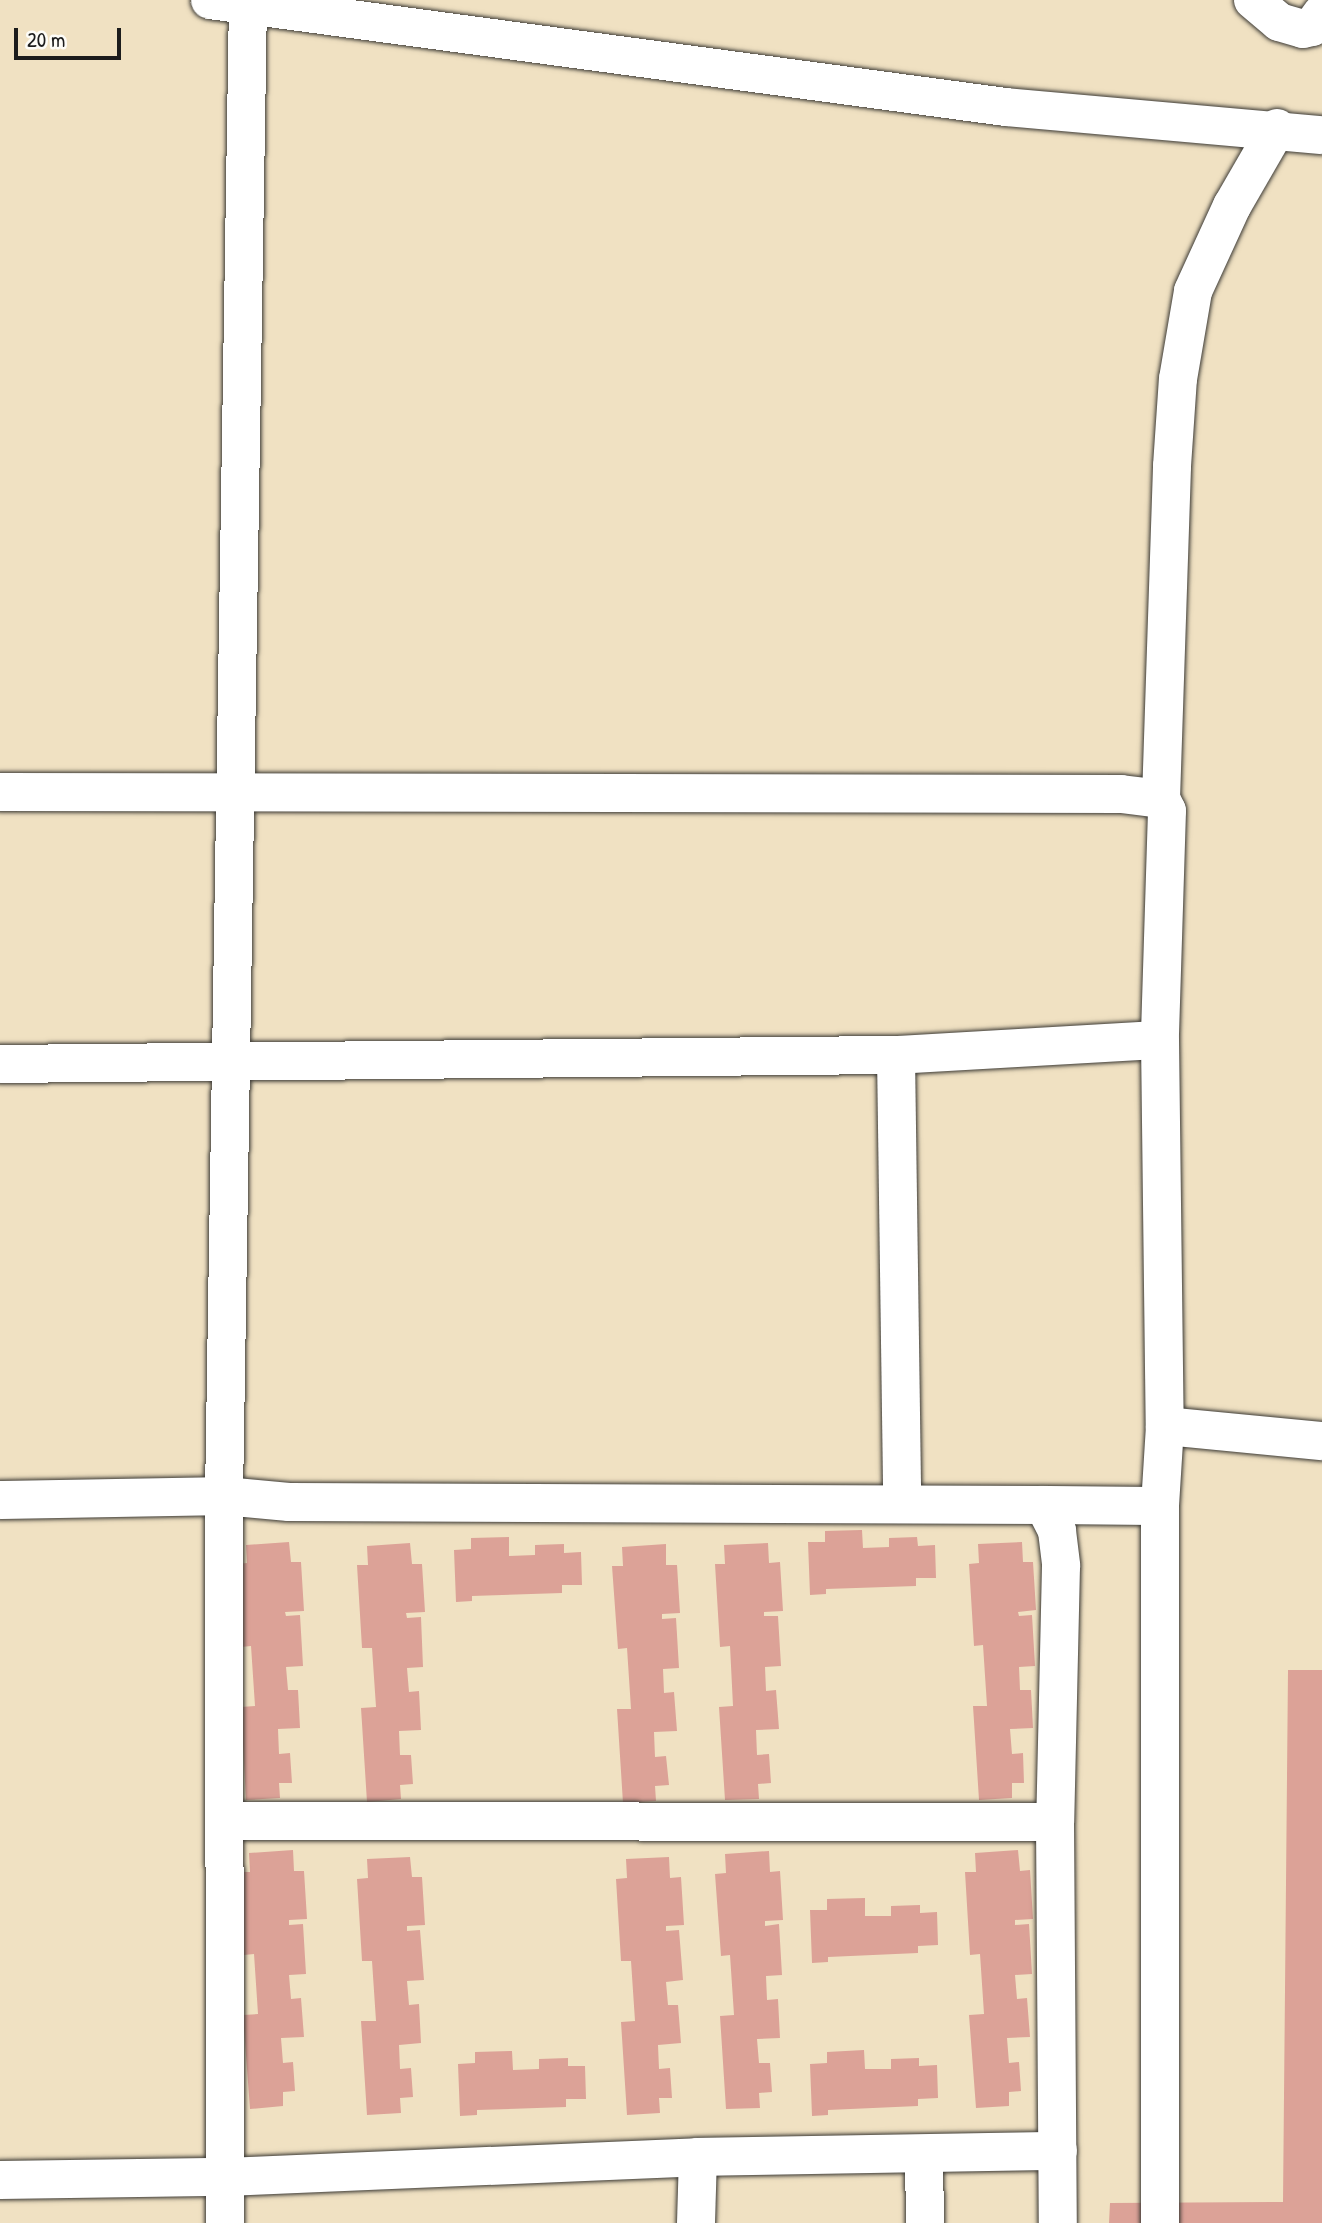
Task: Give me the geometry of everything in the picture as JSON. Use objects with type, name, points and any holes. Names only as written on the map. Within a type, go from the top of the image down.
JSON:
[{"type":"street","points":[[210,0],[1006,107],[1277,128],[1322,135]]},
{"type":"street","points":[[1253,0],[1286,26],[1303,29],[1312,27],[1322,13]]},
{"type":"street","points":[[225,2223],[224,1496],[248,5]]},
{"type":"street","points":[[1160,2223],[1160,1506],[1165,1426],[1160,1040],[1167,810],[1161,799],[1172,466],[1178,379],[1193,291],[1232,206],[1277,128]]},
{"type":"street","points":[[0,792],[235,796],[1121,794],[1161,799]]},
{"type":"street","points":[[0,1064],[896,1055],[1160,1040]]},
{"type":"street","points":[[896,1055],[902,1504]]},
{"type":"street","points":[[1165,1426],[1322,1441]]},
{"type":"street","points":[[0,1500],[224,1496],[289,1502],[1160,1506]]},
{"type":"street","points":[[1044,1505],[1057,1531],[1061,1566],[1055,1822],[1058,2223]]},
{"type":"street","points":[[224,1821],[1055,1822]]},
{"type":"street","points":[[0,2180],[226,2177],[698,2157],[1058,2151]]},
{"type":"street","points":[[924,2154],[925,2223]]},
{"type":"street","points":[[696,2223],[698,2157]]},
{"type":"building","points":[[862,1530],[863,1548],[889,1547],[889,1538],[917,1537],[918,1546],[935,1545],[936,1578],[916,1578],[916,1586],[826,1589],[826,1594],[810,1595],[808,1542],[825,1542],[825,1531]]},
{"type":"building","points":[[509,1537],[509,1556],[535,1555],[535,1545],[564,1544],[564,1553],[581,1552],[582,1585],[562,1585],[562,1593],[472,1596],[472,1601],[456,1602],[454,1550],[471,1549],[471,1538]]},
{"type":"building","points":[[289,1542],[291,1562],[301,1562],[304,1611],[285,1612],[286,1616],[300,1615],[303,1666],[286,1667],[288,1690],[298,1690],[300,1728],[278,1729],[279,1754],[290,1753],[292,1783],[279,1783],[280,1798],[246,1800],[241,1707],[255,1706],[251,1646],[241,1647],[236,1564],[247,1563],[246,1545]]},
{"type":"building","points":[[1022,1542],[1023,1562],[1033,1562],[1036,1610],[1018,1612],[1019,1616],[1032,1615],[1035,1666],[1019,1667],[1020,1690],[1031,1690],[1033,1728],[1010,1729],[1012,1754],[1023,1753],[1024,1783],[1012,1783],[1012,1798],[979,1800],[973,1706],[987,1706],[983,1645],[974,1646],[969,1564],[979,1563],[978,1544]]},
{"type":"building","points":[[410,1543],[412,1564],[422,1564],[425,1612],[406,1613],[407,1618],[421,1617],[423,1667],[407,1668],[409,1692],[419,1691],[421,1730],[399,1731],[400,1755],[411,1755],[413,1784],[400,1785],[401,1799],[367,1802],[361,1708],[376,1707],[372,1648],[362,1648],[357,1565],[368,1565],[367,1546]]},
{"type":"building","points":[[768,1543],[769,1563],[780,1562],[783,1611],[764,1612],[764,1616],[778,1616],[781,1666],[765,1667],[766,1691],[776,1690],[779,1729],[756,1730],[757,1755],[769,1754],[771,1783],[758,1784],[759,1799],[725,1800],[719,1707],[733,1706],[730,1646],[720,1647],[715,1564],[725,1564],[724,1545]]},
{"type":"building","points":[[666,1544],[666,1565],[677,1565],[680,1613],[662,1614],[662,1619],[676,1618],[679,1668],[663,1669],[664,1693],[674,1692],[677,1731],[654,1732],[655,1757],[666,1756],[669,1785],[655,1786],[656,1801],[623,1803],[617,1709],[631,1709],[627,1648],[618,1649],[612,1566],[623,1566],[622,1547]]},
{"type":"building","points":[[1288,1670],[1322,1670],[1322,2223],[1109,2223],[1110,2203],[1283,2202]]},
{"type":"building","points":[[293,1850],[294,1871],[304,1871],[307,1919],[289,1920],[289,1925],[303,1924],[306,1974],[289,1975],[291,1999],[301,1998],[304,2037],[281,2038],[283,2063],[293,2062],[295,2091],[283,2092],[283,2106],[250,2109],[243,2015],[258,2014],[254,1954],[244,1955],[239,1872],[250,1872],[249,1853]]},
{"type":"building","points":[[1018,1850],[1020,1871],[1030,1870],[1033,1919],[1015,1920],[1015,1925],[1029,1924],[1032,1974],[1015,1975],[1017,1999],[1027,1998],[1030,2037],[1007,2038],[1009,2063],[1019,2062],[1021,2091],[1009,2092],[1009,2106],[976,2108],[969,2015],[984,2014],[980,1954],[970,1955],[965,1872],[976,1872],[975,1853]]},
{"type":"building","points":[[769,1851],[770,1872],[780,1871],[783,1920],[765,1921],[765,1926],[779,1924],[782,1975],[766,1976],[767,2000],[778,1999],[780,2038],[757,2039],[759,2063],[770,2063],[772,2092],[759,2093],[760,2108],[726,2109],[720,2016],[734,2015],[730,1955],[721,1956],[715,1874],[726,1873],[725,1854]]},
{"type":"building","points":[[410,1857],[412,1877],[422,1877],[425,1925],[407,1926],[407,1931],[420,1930],[424,1980],[407,1981],[409,2005],[419,2004],[421,2043],[399,2045],[400,2069],[411,2068],[413,2097],[400,2098],[401,2113],[367,2115],[361,2021],[376,2021],[372,1961],[362,1961],[357,1879],[368,1878],[367,1859]]},
{"type":"building","points":[[669,1857],[670,1878],[681,1877],[684,1925],[666,1926],[666,1931],[679,1930],[683,1980],[666,1982],[668,2005],[678,2005],[681,2043],[658,2045],[659,2069],[670,2068],[672,2098],[659,2098],[660,2113],[627,2115],[621,2022],[635,2021],[631,1961],[621,1961],[616,1879],[627,1878],[626,1859]]},
{"type":"building","points":[[865,1898],[865,1916],[891,1916],[891,1906],[920,1905],[920,1913],[937,1912],[938,1945],[918,1946],[918,1953],[828,1957],[828,1962],[812,1963],[810,1910],[827,1910],[827,1899]]},
{"type":"building","points":[[864,2050],[865,2069],[891,2069],[891,2059],[919,2058],[919,2066],[937,2065],[938,2098],[918,2099],[918,2106],[828,2110],[828,2115],[812,2116],[810,2064],[827,2063],[827,2052]]},
{"type":"building","points":[[512,2051],[513,2070],[539,2069],[539,2059],[568,2058],[568,2066],[585,2066],[586,2099],[566,2099],[566,2107],[477,2110],[477,2115],[460,2116],[458,2064],[475,2063],[475,2052]]}]
